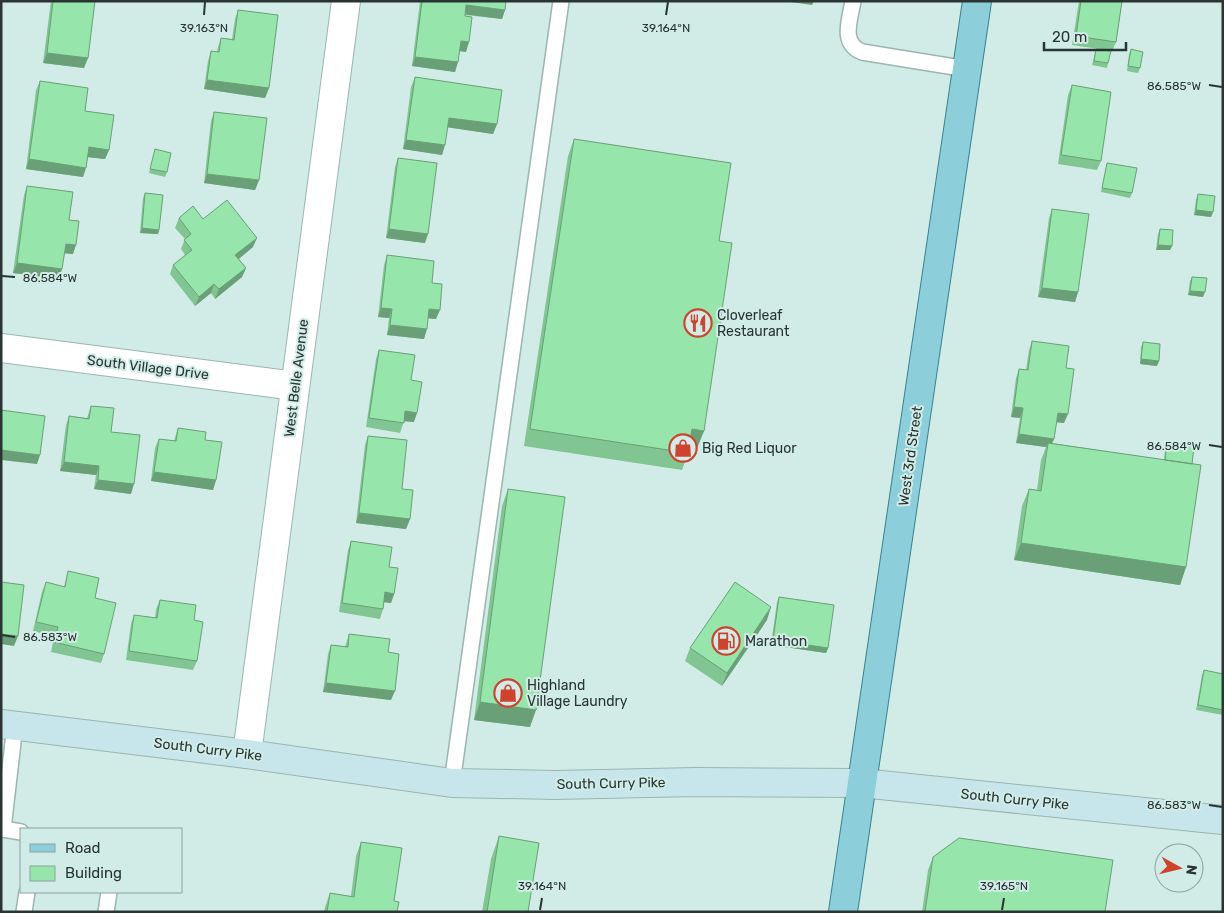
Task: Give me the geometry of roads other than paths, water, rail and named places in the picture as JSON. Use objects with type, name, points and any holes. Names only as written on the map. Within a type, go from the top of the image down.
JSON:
[{"type":"main road","name":"West 3rd Street","points":[[843,912],[978,1]]},
{"type":"main road","name":"South Curry Pike","points":[[8,725],[247,754],[452,783],[555,785],[706,782],[861,783],[1223,820]]},
{"type":"street","name":"West Belle Avenue","points":[[247,754],[346,1]]},
{"type":"street","name":"South Village Drive","points":[[1,348],[295,386]]},
{"type":"lane","points":[[452,783],[561,1]]},
{"type":"lane","points":[[853,1],[848,32],[849,43],[854,49],[862,52],[968,69]]},
{"type":"lane","points":[[8,725],[3,829],[20,832]]},
{"type":"lane","points":[[24,912],[27,893]]},
{"type":"lane","points":[[106,912],[109,893]]},
{"type":"place","name":"Cloverleaf Restaurant","points":[[698,323]]},
{"type":"place","name":"Big Red Liquor","points":[[683,448]]},
{"type":"place","name":"Marathon","points":[[726,641]]},
{"type":"place","name":"Highland Village Laundry","points":[[508,693]]}]
